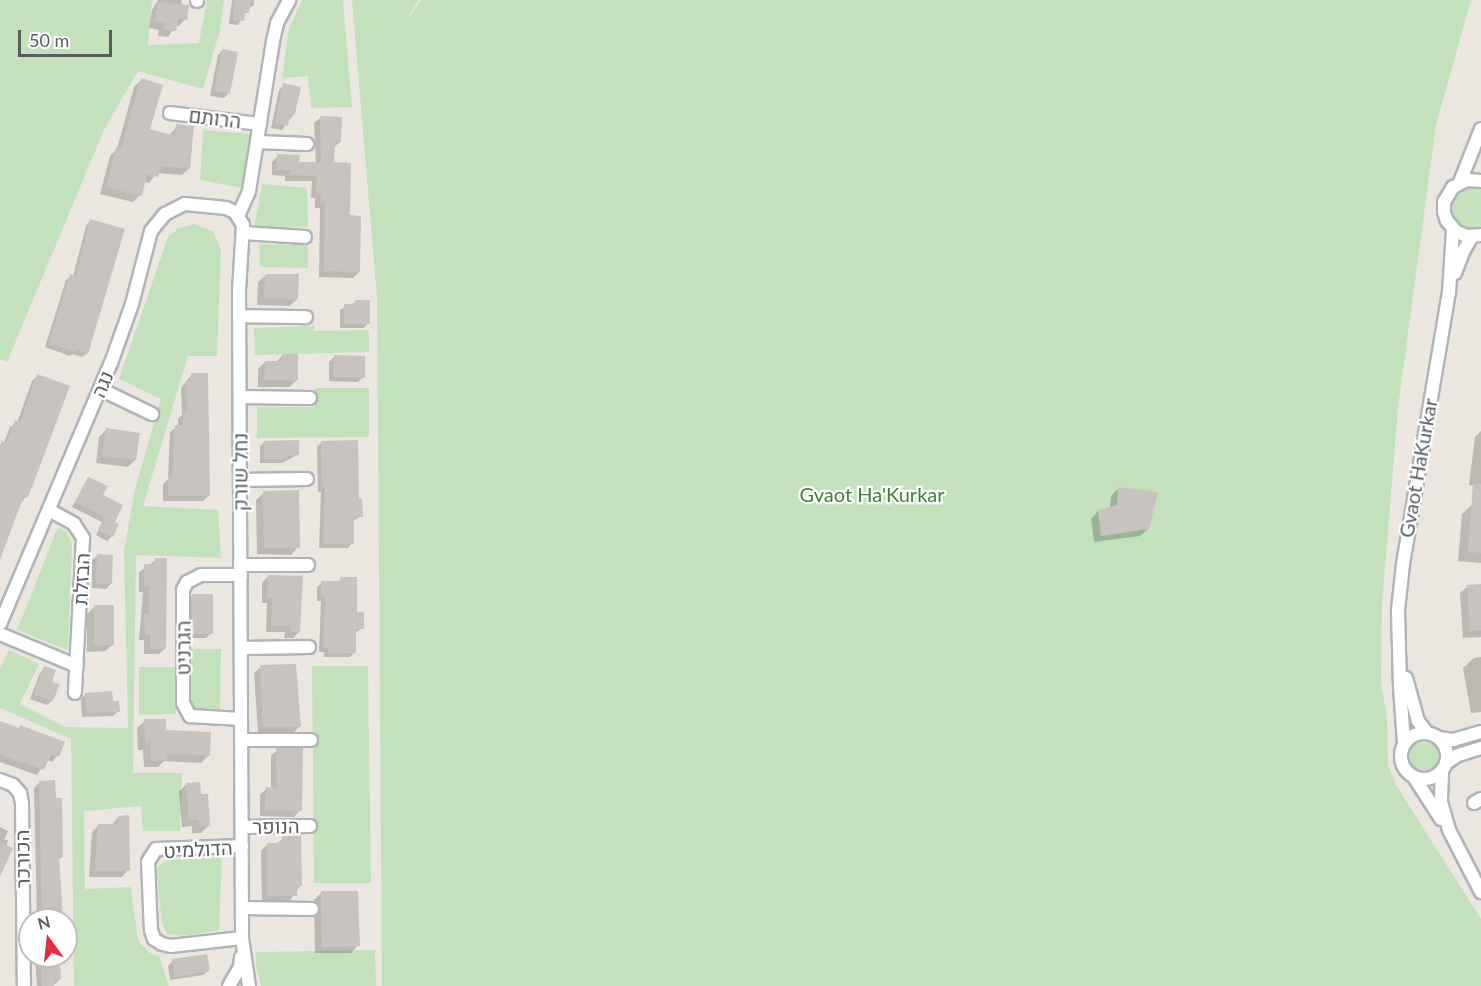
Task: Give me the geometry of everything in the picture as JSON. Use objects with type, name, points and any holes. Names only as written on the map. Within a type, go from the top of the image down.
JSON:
[{"type":"street","points":[[238,216],[249,192],[277,23],[289,0]]},
{"type":"street","name":"הרותם","points":[[170,113],[260,124]]},
{"type":"street","points":[[1477,236],[1453,229],[1447,221],[1444,202],[1447,194],[1460,182],[1481,129]]},
{"type":"street","points":[[257,142],[307,144]]},
{"type":"street","points":[[1460,182],[1481,181]]},
{"type":"street","name":"נגה","points":[[0,624],[124,330],[149,238],[158,221],[165,214],[185,204],[226,208],[238,216]]},
{"type":"street","name":"נחל שורק","points":[[229,986],[240,967],[242,953],[239,316],[243,225],[238,216]]},
{"type":"street","name":"Gvaot HaKurkar","points":[[1404,743],[1398,610],[1409,514],[1449,293],[1453,229]]},
{"type":"street","points":[[243,233],[305,237]]},
{"type":"street","name":"Gvaot HaKurkar","points":[[1449,293],[1464,250],[1477,236]]},
{"type":"street","points":[[239,316],[306,317]]},
{"type":"street","points":[[100,389],[152,414]]},
{"type":"street","points":[[240,397],[309,398]]},
{"type":"street","points":[[240,480],[307,479]]},
{"type":"street","name":"הבזלת","points":[[49,510],[74,524],[83,538],[75,693]]},
{"type":"street","points":[[241,570],[308,565]]},
{"type":"street","name":"הגרניט","points":[[241,570],[201,575],[187,582],[183,590],[183,703],[190,716],[241,719]]},
{"type":"street","points":[[0,634],[77,666]]},
{"type":"street","name":"Gvaot HaKurkar","points":[[1400,645],[1412,706],[1418,721],[1427,733]]},
{"type":"street","points":[[241,648],[309,647]]},
{"type":"street","points":[[1481,732],[1453,740],[1427,733],[1414,735],[1404,743],[1401,763],[1414,777],[1449,830],[1481,892]]},
{"type":"street","points":[[1439,738],[1446,749],[1441,802],[1449,830]]},
{"type":"street","points":[[241,740],[311,740]]},
{"type":"street","points":[[1414,777],[1432,778],[1458,755],[1481,748]]},
{"type":"street","name":"הכורכר","points":[[0,780],[13,785],[20,794],[22,803],[24,986]]},
{"type":"street","name":"הנופר","points":[[242,827],[310,826]]},
{"type":"street","name":"הדולמיט","points":[[242,846],[156,849],[148,862],[151,930],[154,939],[171,946],[242,938]]},
{"type":"street","points":[[242,908],[312,909]]},
{"type":"street","name":"נחל שורק","points":[[242,953],[249,986]]},
{"type":"street","points":[[229,986],[240,986]]},
{"type":"green space","points":[[0,0],[152,0],[148,45],[199,43],[207,0],[224,0],[220,30],[203,89],[138,71],[104,130],[7,362],[0,359]]},
{"type":"green space","points":[[302,0],[343,0],[352,107],[311,108],[308,76],[282,78],[289,29]]},
{"type":"green space","name":"Gvaot Ha'Kurkar","points":[[352,0],[419,0],[403,26],[421,0],[1471,0],[1436,125],[1398,408],[1382,605],[1381,683],[1387,717],[1388,765],[1396,785],[1481,919],[1481,986],[382,986],[377,298]]},
{"type":"green space","points":[[203,130],[251,134],[242,188],[200,180]]},
{"type":"green space","points":[[262,184],[307,188],[308,227],[254,228]]},
{"type":"green space","points":[[1462,186],[1481,186],[1481,230],[1464,230],[1451,219],[1450,198]]},
{"type":"green space","points":[[194,224],[213,231],[221,250],[217,356],[188,356],[143,506],[218,510],[221,558],[136,555],[133,773],[182,773],[180,831],[143,831],[141,806],[84,811],[85,889],[131,887],[138,941],[150,953],[159,956],[169,986],[74,986],[74,968],[78,968],[78,908],[73,908],[71,739],[0,708],[0,669],[9,650],[39,664],[20,704],[65,727],[128,728],[124,551],[135,489],[161,399],[119,379],[168,237],[179,228]]},
{"type":"green space","points":[[259,244],[308,245],[308,268],[260,267]]},
{"type":"green space","points":[[315,326],[313,331],[369,330],[369,352],[255,355],[254,328]]},
{"type":"green space","points":[[315,388],[369,388],[369,437],[257,438],[257,407],[315,407]]},
{"type":"green space","points":[[58,527],[67,532],[72,544],[68,650],[17,630]]},
{"type":"green space","points":[[190,649],[221,649],[220,710],[190,710]]},
{"type":"green space","points":[[312,666],[368,666],[371,883],[314,883]]},
{"type":"green space","points":[[139,667],[175,667],[176,714],[139,715]]},
{"type":"green space","points":[[1424,742],[1434,746],[1438,756],[1434,766],[1424,770],[1414,766],[1410,756],[1414,746]]},
{"type":"green space","points":[[222,857],[219,930],[184,936],[167,934],[162,924],[158,867],[167,860]]},
{"type":"green space","points":[[375,950],[376,986],[261,986],[256,964],[256,952]]},
{"type":"building","points":[[235,0],[251,0],[249,13],[245,13],[244,21],[233,20]]},
{"type":"building","points":[[158,2],[189,5],[187,20],[178,19],[176,31],[164,30],[165,23],[155,22]]},
{"type":"building","points":[[222,49],[238,52],[230,94],[214,91]]},
{"type":"building","points":[[141,78],[163,85],[150,129],[175,136],[176,124],[194,126],[190,169],[161,166],[158,177],[147,174],[142,196],[106,187],[116,147],[121,149]]},
{"type":"building","points":[[283,83],[301,87],[295,114],[290,114],[288,126],[275,123]]},
{"type":"building","points":[[320,116],[342,117],[341,142],[335,142],[334,162],[351,163],[350,215],[361,216],[360,272],[324,271],[325,203],[320,203],[321,193],[316,192],[317,176],[290,175],[290,170],[277,170],[277,154],[300,155],[299,162],[321,162]]},
{"type":"building","points":[[90,219],[125,229],[88,354],[77,349],[76,352],[49,343],[70,274],[76,276]]},
{"type":"building","points":[[265,274],[299,274],[298,299],[264,299]]},
{"type":"building","points":[[355,300],[370,300],[370,324],[344,324],[344,304],[355,304]]},
{"type":"building","points":[[282,354],[298,354],[298,380],[264,380],[265,361],[282,361]]},
{"type":"building","points":[[334,355],[365,356],[365,378],[333,377]]},
{"type":"building","points":[[191,373],[208,373],[210,496],[168,496],[168,477],[172,477],[175,425],[183,425],[183,412],[187,412],[186,382],[191,381]]},
{"type":"building","points":[[37,374],[70,386],[28,497],[24,495],[0,560],[0,446],[2,441],[7,442],[15,420],[20,422]]},
{"type":"building","points":[[106,428],[140,433],[136,460],[102,456]]},
{"type":"building","points":[[299,440],[299,455],[288,456],[288,459],[264,459],[264,441]]},
{"type":"building","points":[[358,440],[359,499],[362,499],[363,517],[354,517],[354,544],[323,544],[325,487],[322,487],[321,441]]},
{"type":"building","points":[[88,477],[108,486],[103,495],[123,505],[115,522],[119,524],[113,537],[99,531],[105,517],[75,502]]},
{"type":"building","points":[[1473,484],[1481,484],[1481,553],[1468,552]]},
{"type":"building","points":[[1118,487],[1158,492],[1149,529],[1101,536],[1098,510],[1117,505]]},
{"type":"building","points":[[299,490],[300,548],[264,548],[263,491]]},
{"type":"building","points":[[97,554],[113,555],[112,584],[96,584]]},
{"type":"building","points":[[155,558],[167,558],[166,649],[150,649],[150,635],[145,635],[144,614],[149,614],[149,587],[144,586],[144,564],[155,564]]},
{"type":"building","points":[[268,575],[303,576],[300,632],[290,632],[290,626],[271,626],[272,598],[267,598]]},
{"type":"building","points":[[340,577],[357,577],[357,612],[364,612],[364,629],[356,629],[356,653],[328,653],[328,648],[323,648],[325,597],[321,597],[321,581],[340,581]]},
{"type":"building","points":[[1481,584],[1481,630],[1470,631],[1467,585]]},
{"type":"building","points":[[192,594],[213,594],[213,634],[192,634]]},
{"type":"building","points":[[94,605],[114,605],[114,645],[94,645]]},
{"type":"building","points":[[296,664],[301,727],[263,727],[260,665]]},
{"type":"building","points":[[44,666],[56,670],[52,682],[60,684],[53,701],[34,694]]},
{"type":"building","points":[[112,691],[113,701],[119,701],[120,712],[86,713],[85,693]]},
{"type":"building","points":[[144,719],[166,719],[166,730],[211,732],[210,756],[167,754],[167,760],[151,761],[150,743],[145,743]]},
{"type":"building","points":[[0,721],[19,728],[20,725],[65,742],[59,757],[51,754],[44,770],[0,755]]},
{"type":"building","points":[[276,748],[303,748],[302,811],[265,810],[266,787],[277,788]]},
{"type":"building","points":[[55,780],[56,798],[62,798],[63,857],[59,857],[62,908],[42,908],[39,781]]},
{"type":"building","points":[[200,782],[201,794],[208,794],[210,826],[199,827],[199,820],[189,820],[186,783]]},
{"type":"building","points":[[129,815],[130,871],[95,871],[98,824],[118,824],[118,816]]},
{"type":"building","points":[[282,836],[301,836],[302,886],[297,886],[297,896],[267,896],[267,843],[282,843]]},
{"type":"building","points":[[0,842],[13,848],[0,877]]},
{"type":"building","points":[[321,891],[358,891],[360,946],[322,947]]},
{"type":"building","points":[[207,954],[210,971],[175,977],[172,959]]},
{"type":"building","points":[[41,968],[60,968],[61,979],[54,980],[54,986],[42,986]]}]
